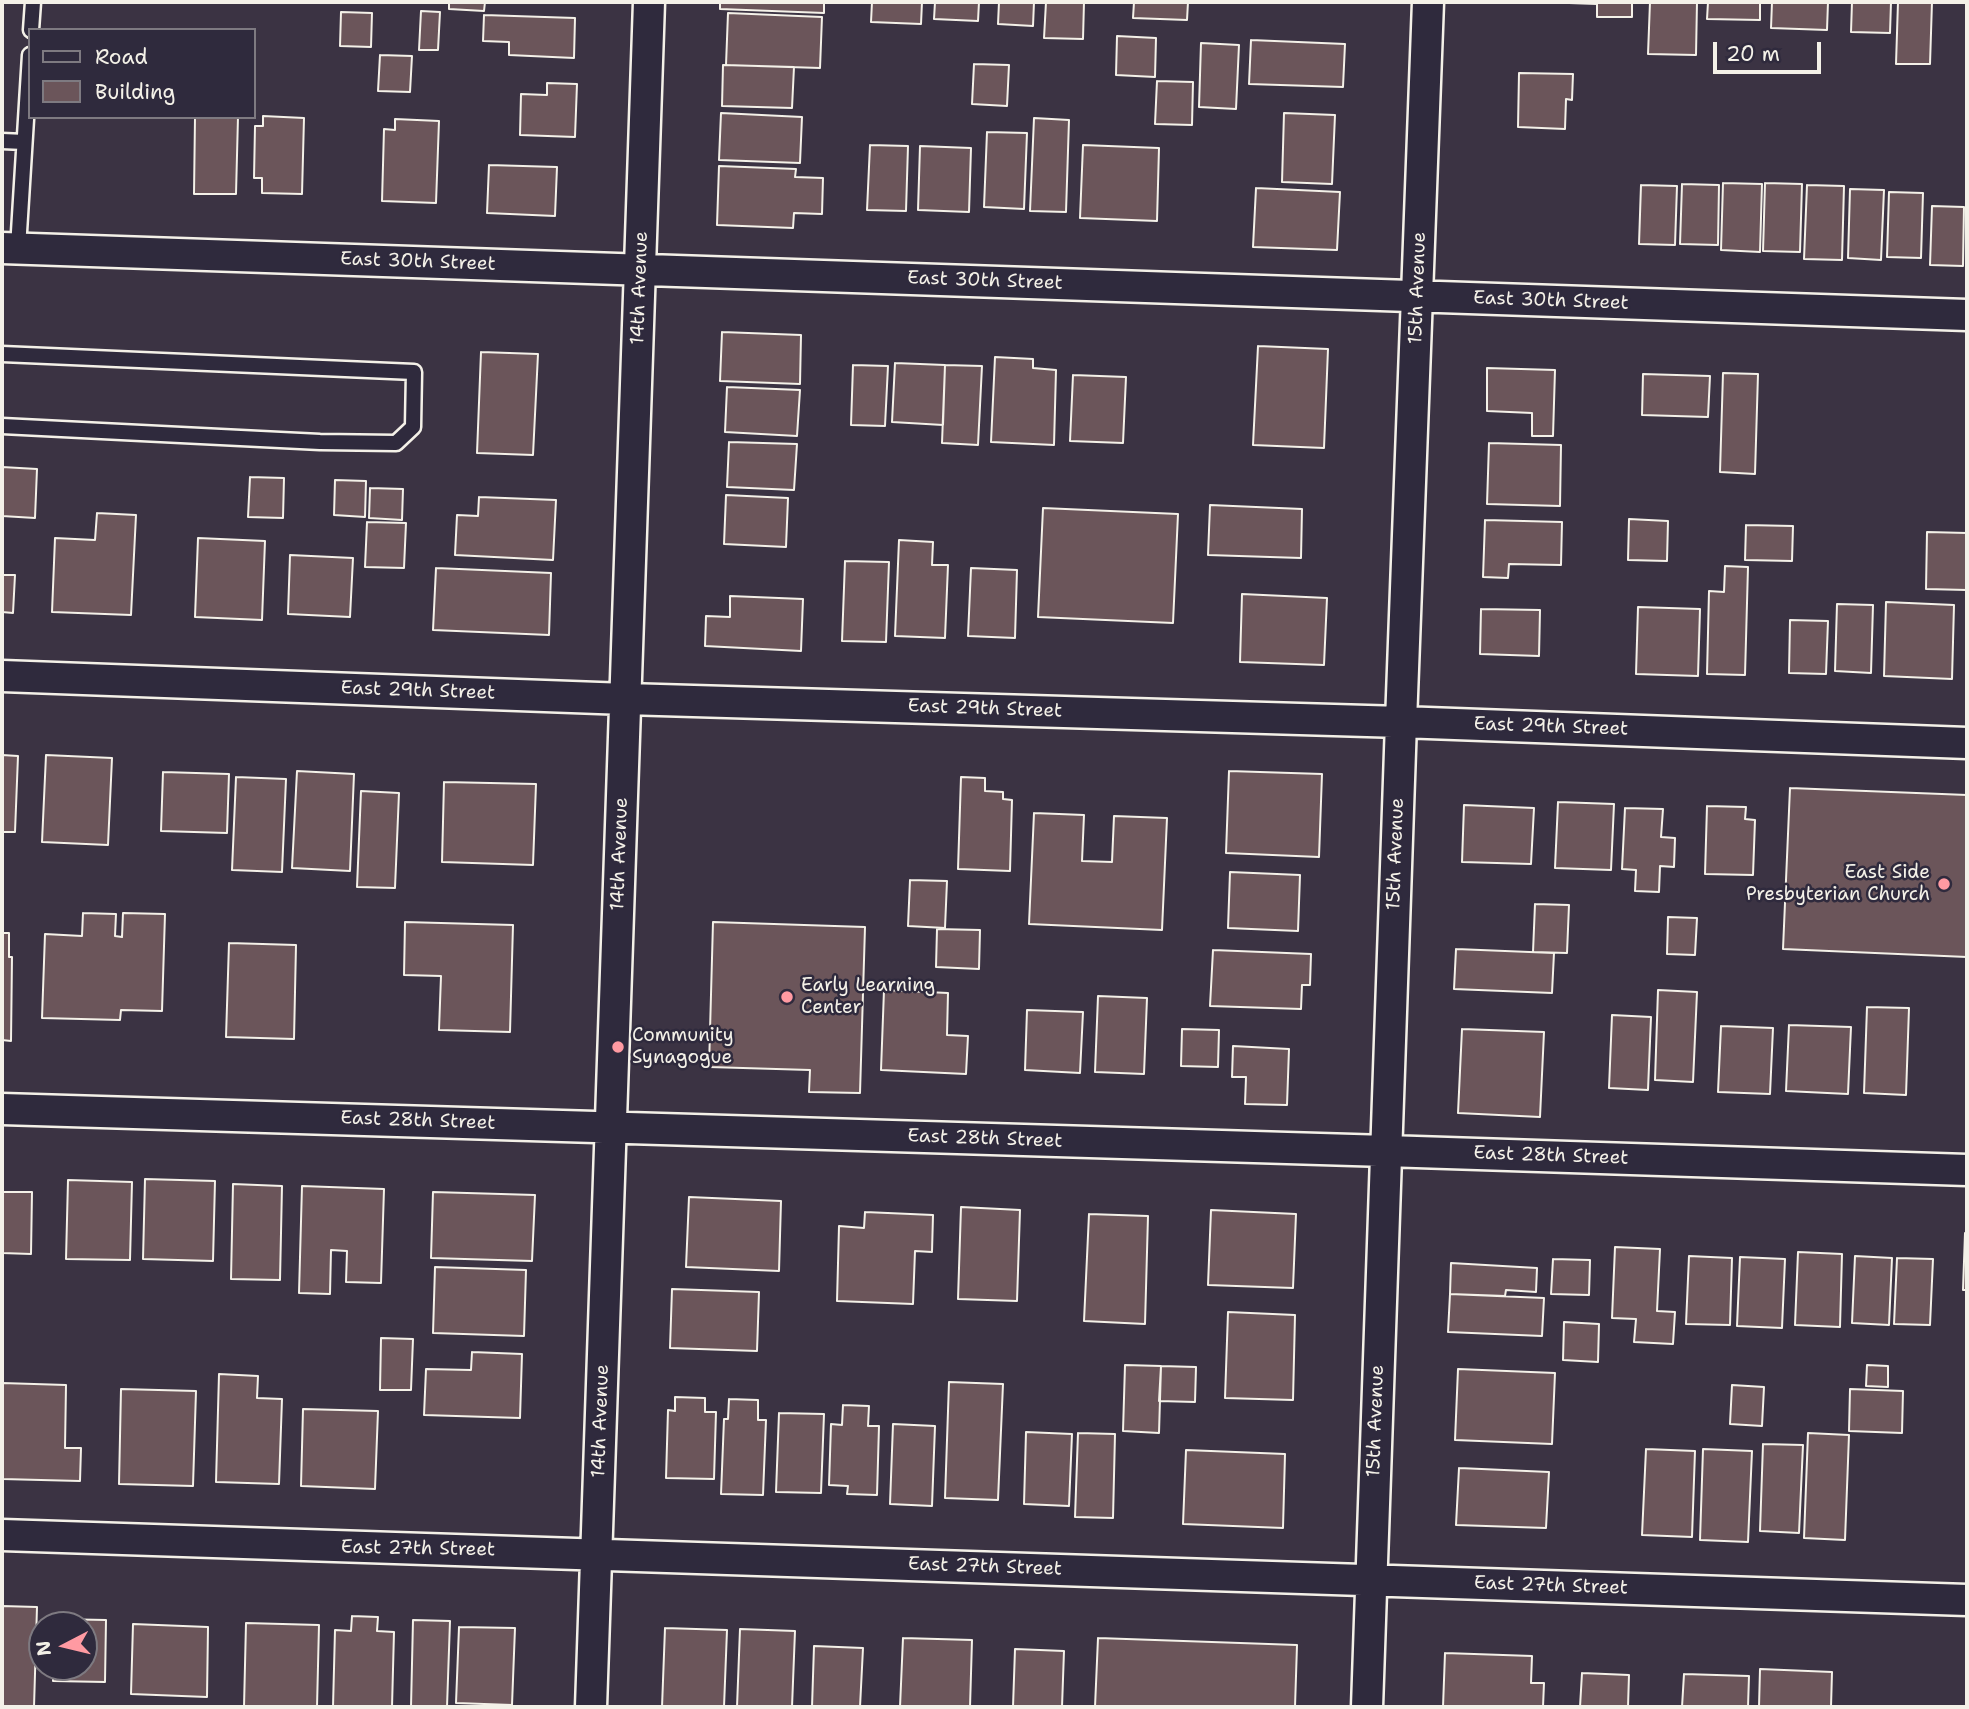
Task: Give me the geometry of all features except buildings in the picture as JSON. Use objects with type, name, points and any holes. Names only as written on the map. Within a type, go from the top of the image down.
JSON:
[{"type":"street","name":"14th Avenue","points":[[592,1707],[649,2]]},
{"type":"street","name":"15th Avenue","points":[[1367,1707],[1428,2]]},
{"type":"street","name":"East 30th Street","points":[[10,248],[1967,315]]},
{"type":"street","name":"East 29th Street","points":[[2,676],[1967,743]]},
{"type":"street","name":"East 28th Street","points":[[2,1109],[1967,1171]]},
{"type":"street","name":"East 27th Street","points":[[2,1535],[1967,1600]]},
{"type":"lane","points":[[31,28],[33,2]]},
{"type":"lane","points":[[10,248],[24,142],[28,84]]},
{"type":"lane","points":[[2,141],[24,142]]},
{"type":"lane","points":[[2,354],[414,372],[413,427],[396,443],[320,442],[2,426]]},
{"type":"place","name":"East Side Presbyterian Church","points":[[1944,884]]},
{"type":"place","name":"Early Learning Center","points":[[787,997]]},
{"type":"place","name":"Community Synagogue","points":[[618,1047]]}]
